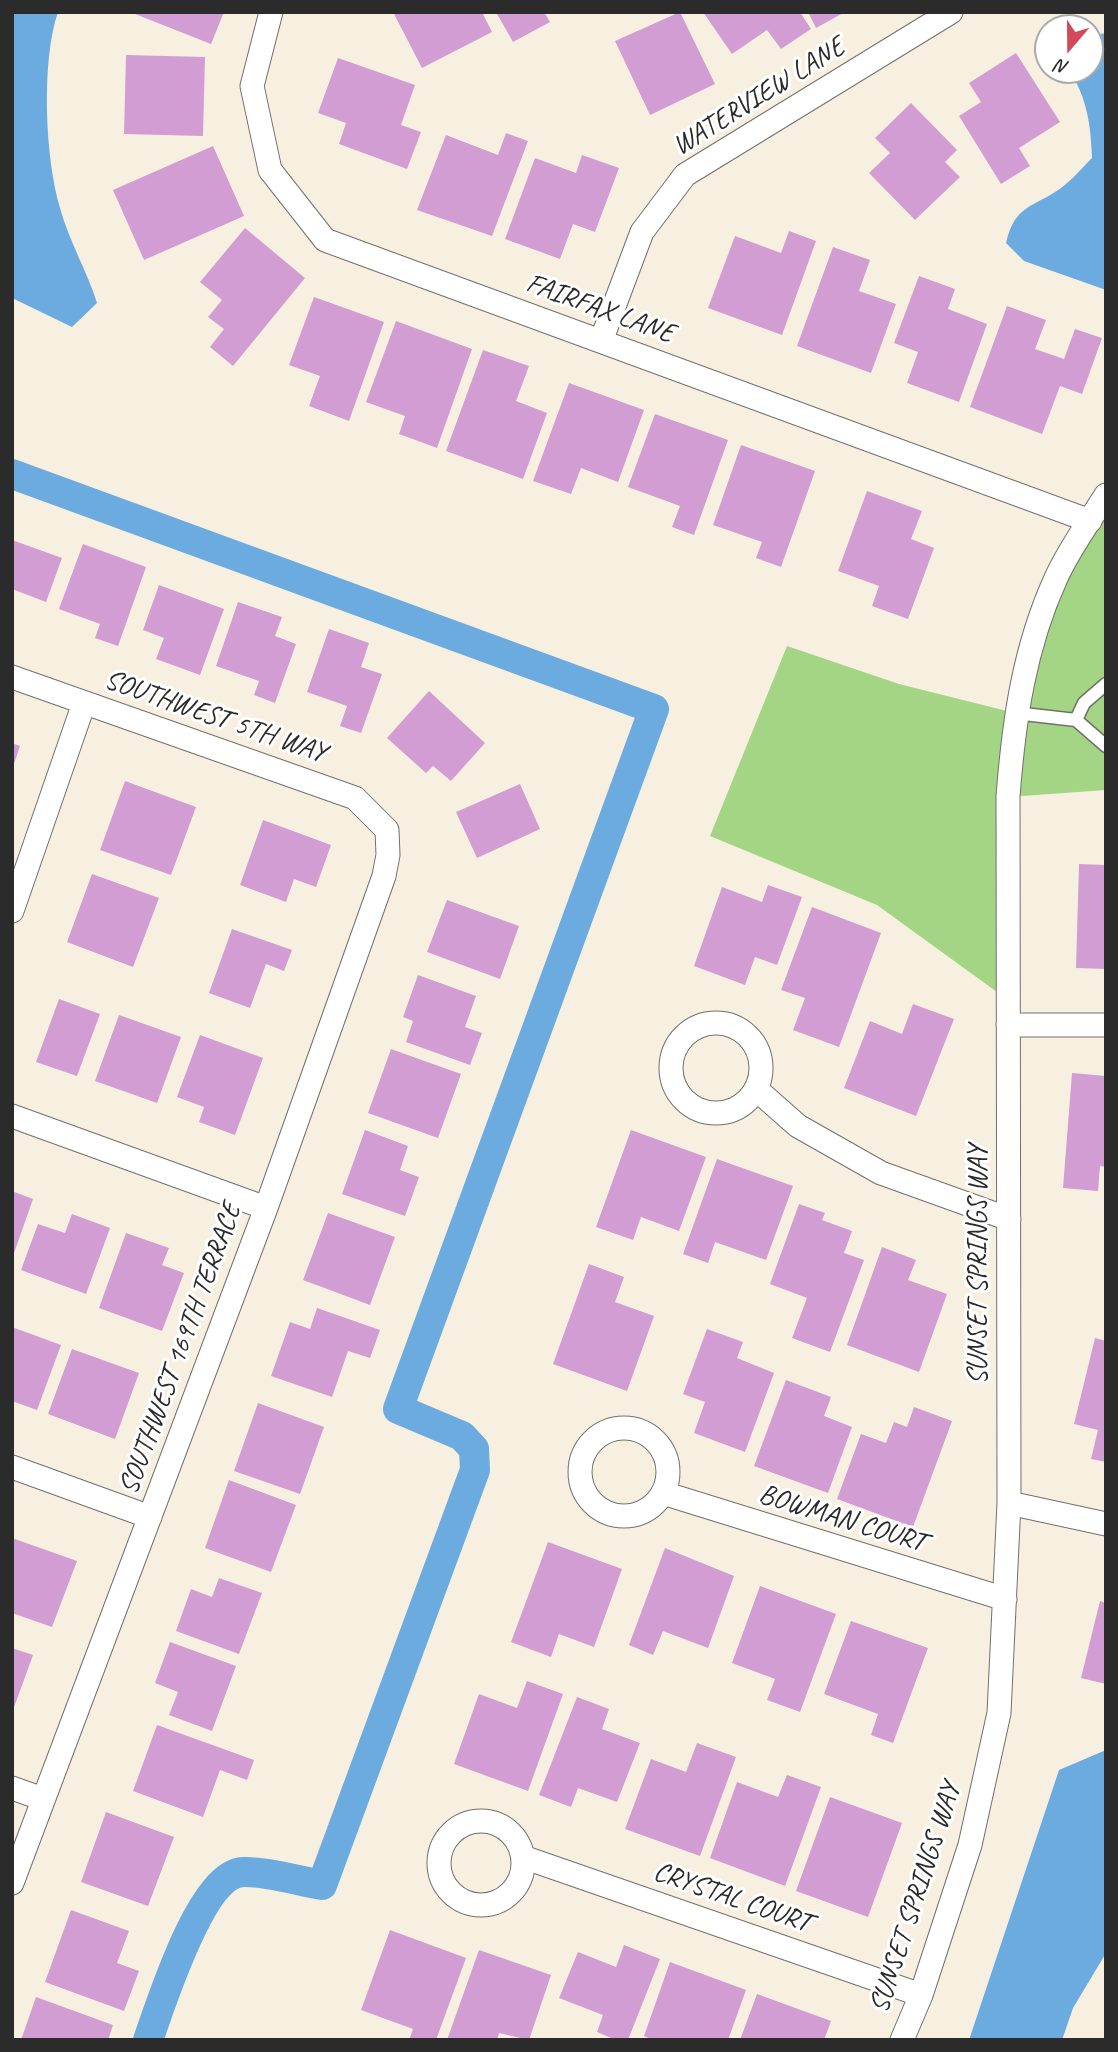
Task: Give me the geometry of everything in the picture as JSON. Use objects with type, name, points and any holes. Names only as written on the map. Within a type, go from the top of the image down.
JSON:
[{"type":"street","name":"FAIRFAX LANE","points":[[271,12],[252,86],[270,170],[325,240],[1090,521]]},
{"type":"street","name":"WATERVIEW LANE","points":[[601,341],[642,232],[685,176],[951,12]]},
{"type":"street","name":"SUNSET SPRINGS WAY","points":[[902,2040],[921,1995],[970,1845],[999,1713],[1009,1503],[1008,796],[1015,713],[1036,625],[1057,575],[1106,495]]},
{"type":"street","name":"SOUTHWEST 5TH WAY","points":[[12,677],[355,798],[387,830]]},
{"type":"street","points":[[12,911],[84,703]]},
{"type":"street","name":"SOUTHWEST 169TH TERRACE","points":[[12,1883],[266,1208],[384,876],[388,855],[387,830]]},
{"type":"street","points":[[1008,1026],[1106,1025]]},
{"type":"street","points":[[756,1089],[798,1126],[881,1173],[1009,1219]]},
{"type":"street","points":[[12,1116],[266,1208]]},
{"type":"street","points":[[12,1467],[150,1517]]},
{"type":"street","name":"BOWMAN COURT","points":[[663,1493],[1005,1599]]},
{"type":"street","points":[[1009,1503],[1106,1524]]},
{"type":"street","points":[[12,1788],[43,1799]]},
{"type":"street","name":"CRYSTAL COURT","points":[[523,1857],[921,1995]]},
{"type":"lane","points":[[1076,720],[1084,703],[1106,684]]},
{"type":"lane","points":[[1015,713],[1076,720],[1106,746]]},
{"type":"green space","points":[[1106,495],[1106,790],[1008,797],[1008,1000],[877,905],[710,836],[787,646],[899,684],[1015,713],[1036,625]]},
{"type":"water","points":[[12,12],[58,12],[47,82],[51,163],[64,220],[97,303],[72,327],[12,298]]},
{"type":"water","points":[[1104,33],[1106,290],[1024,261],[1006,243],[1014,221],[1026,208],[1061,188],[1092,158],[1087,112],[1077,84],[1104,84]]},
{"type":"water","points":[[1106,1750],[1106,1953],[1073,2008],[1062,2040],[969,2040],[1059,1770]]},
{"type":"building","points":[[130,12],[224,12],[211,44]]},
{"type":"building","points":[[393,12],[482,12],[492,32],[422,68]]},
{"type":"building","points":[[496,12],[544,12],[550,22],[513,42]]},
{"type":"building","points":[[680,12],[715,84],[650,115],[615,41]]},
{"type":"building","points":[[703,12],[800,12],[811,29],[781,49],[767,30],[732,54]]},
{"type":"building","points":[[808,12],[845,12],[816,28]]},
{"type":"building","points":[[1016,53],[1060,122],[1019,148],[1030,166],[1001,184],[959,116],[981,102],[969,83]]},
{"type":"building","points":[[126,55],[205,57],[203,136],[124,134]]},
{"type":"building","points":[[338,58],[415,85],[401,125],[421,132],[407,169],[339,144],[346,123],[318,113]]},
{"type":"building","points":[[911,103],[957,150],[945,162],[960,177],[915,220],[869,173],[890,153],[875,138]]},
{"type":"building","points":[[506,133],[528,141],[492,236],[417,210],[446,135],[498,155]]},
{"type":"building","points":[[213,146],[244,216],[144,260],[113,190]]},
{"type":"building","points":[[582,155],[619,168],[595,232],[573,224],[560,259],[505,239],[535,158],[576,173]]},
{"type":"building","points":[[245,228],[305,278],[233,366],[210,347],[224,329],[208,317],[222,300],[200,282]]},
{"type":"building","points":[[789,231],[816,241],[782,335],[708,308],[735,236],[781,253]]},
{"type":"building","points":[[833,247],[870,260],[859,291],[896,304],[871,373],[797,346]]},
{"type":"building","points":[[919,276],[955,289],[948,309],[987,324],[959,402],[907,383],[918,352],[894,343]]},
{"type":"building","points":[[314,297],[384,322],[349,421],[309,406],[320,376],[289,365]]},
{"type":"building","points":[[1007,306],[1046,320],[1035,349],[1064,359],[1075,329],[1102,338],[1082,394],[1060,386],[1042,434],[970,407]]},
{"type":"building","points":[[396,321],[472,349],[437,448],[399,434],[405,416],[366,402]]},
{"type":"building","points":[[483,350],[529,366],[516,401],[547,413],[523,479],[446,451]]},
{"type":"building","points":[[569,383],[644,410],[618,482],[581,468],[571,494],[533,481]]},
{"type":"building","points":[[655,414],[728,440],[694,535],[672,527],[680,506],[628,487]]},
{"type":"building","points":[[741,445],[815,471],[781,567],[756,558],[762,542],[713,525]]},
{"type":"building","points":[[867,491],[922,511],[911,539],[934,548],[908,619],[872,606],[879,586],[838,571]]},
{"type":"building","points":[[12,540],[62,558],[46,602],[12,589]]},
{"type":"building","points":[[83,544],[146,567],[118,646],[95,638],[100,624],[59,609]]},
{"type":"building","points":[[159,585],[224,609],[200,675],[156,659],[164,638],[143,630]]},
{"type":"building","points":[[238,602],[282,617],[275,636],[296,644],[275,703],[254,695],[259,681],[216,666]]},
{"type":"building","points":[[329,629],[369,643],[361,667],[382,674],[361,733],[340,726],[347,706],[307,692]]},
{"type":"building","points":[[429,691],[485,743],[451,781],[433,766],[426,773],[387,738]]},
{"type":"building","points":[[12,743],[20,746],[13,767],[12,767]]},
{"type":"building","points":[[125,781],[196,807],[171,875],[100,850]]},
{"type":"building","points":[[520,784],[540,829],[477,858],[456,812]]},
{"type":"building","points":[[263,820],[331,845],[316,887],[294,879],[286,902],[240,885]]},
{"type":"building","points":[[1079,864],[1106,865],[1106,969],[1076,968]]},
{"type":"building","points":[[92,874],[159,898],[133,967],[67,942]]},
{"type":"building","points":[[768,885],[802,897],[777,965],[755,957],[745,985],[694,966],[722,887],[762,902]]},
{"type":"building","points":[[447,900],[519,926],[500,979],[427,952]]},
{"type":"building","points":[[812,907],[881,933],[839,1047],[793,1030],[805,998],[781,990]]},
{"type":"building","points":[[232,929],[292,950],[284,971],[266,964],[250,1008],[209,993]]},
{"type":"building","points":[[418,975],[476,996],[465,1027],[482,1033],[470,1065],[406,1042],[413,1021],[403,1017]]},
{"type":"building","points":[[59,999],[100,1014],[77,1076],[36,1062]]},
{"type":"building","points":[[913,1004],[954,1019],[916,1116],[844,1088],[870,1021],[902,1034]]},
{"type":"building","points":[[119,1015],[181,1037],[157,1103],[95,1081]]},
{"type":"building","points":[[200,1035],[263,1058],[235,1135],[199,1122],[204,1107],[177,1097]]},
{"type":"building","points":[[391,1049],[461,1074],[438,1138],[368,1113]]},
{"type":"building","points":[[1072,1073],[1106,1076],[1106,1167],[1100,1166],[1098,1191],[1063,1188]]},
{"type":"building","points":[[365,1130],[408,1146],[400,1170],[419,1177],[405,1216],[342,1194]]},
{"type":"building","points":[[631,1130],[706,1157],[679,1231],[641,1217],[633,1240],[596,1227]]},
{"type":"building","points":[[717,1159],[793,1186],[766,1260],[715,1242],[708,1263],[683,1254]]},
{"type":"building","points":[[12,1191],[33,1199],[13,1256],[12,1256]]},
{"type":"building","points":[[799,1204],[825,1213],[822,1220],[852,1231],[844,1253],[864,1260],[830,1352],[792,1338],[807,1298],[770,1284]]},
{"type":"building","points":[[328,1213],[395,1237],[370,1305],[303,1280]]},
{"type":"building","points":[[72,1214],[110,1228],[86,1294],[21,1270],[38,1224],[65,1233]]},
{"type":"building","points":[[126,1233],[169,1248],[162,1265],[184,1273],[162,1331],[99,1308]]},
{"type":"building","points":[[882,1247],[916,1260],[908,1280],[947,1294],[919,1372],[847,1345]]},
{"type":"building","points":[[589,1264],[624,1277],[615,1302],[654,1316],[627,1391],[553,1364]]},
{"type":"building","points":[[317,1308],[380,1330],[370,1358],[348,1351],[332,1397],[271,1376],[290,1322],[310,1329]]},
{"type":"building","points":[[12,1327],[61,1345],[37,1410],[12,1401]]},
{"type":"building","points":[[707,1329],[743,1342],[737,1358],[774,1373],[745,1452],[694,1433],[705,1402],[683,1394]]},
{"type":"building","points":[[1095,1338],[1106,1341],[1106,1462],[1091,1459],[1098,1430],[1074,1424]]},
{"type":"building","points":[[72,1349],[139,1373],[115,1439],[48,1414]]},
{"type":"building","points":[[786,1380],[831,1397],[824,1416],[852,1427],[828,1493],[754,1466]]},
{"type":"building","points":[[258,1403],[324,1427],[300,1494],[234,1471]]},
{"type":"building","points":[[914,1407],[952,1421],[913,1527],[837,1499],[861,1434],[886,1443],[894,1422],[907,1427]]},
{"type":"building","points":[[229,1480],[296,1505],[271,1572],[205,1548]]},
{"type":"building","points":[[12,1538],[77,1561],[52,1627],[12,1613]]},
{"type":"building","points":[[548,1542],[622,1569],[594,1647],[559,1634],[551,1657],[511,1642]]},
{"type":"building","points":[[665,1548],[734,1576],[708,1648],[663,1631],[653,1655],[629,1645]]},
{"type":"building","points":[[219,1578],[262,1593],[239,1654],[176,1631],[191,1589],[212,1597]]},
{"type":"building","points":[[760,1586],[836,1614],[800,1712],[767,1700],[775,1679],[732,1663]]},
{"type":"building","points":[[1100,1601],[1106,1603],[1106,1684],[1081,1678]]},
{"type":"building","points":[[851,1621],[928,1648],[893,1743],[871,1735],[878,1714],[824,1694]]},
{"type":"building","points":[[170,1642],[236,1666],[212,1731],[169,1715],[178,1692],[155,1683]]},
{"type":"building","points":[[12,1648],[33,1655],[13,1710],[12,1710]]},
{"type":"building","points":[[527,1681],[563,1694],[528,1791],[454,1764],[479,1694],[517,1708]]},
{"type":"building","points":[[577,1697],[609,1709],[602,1729],[640,1743],[617,1802],[578,1788],[571,1807],[539,1795]]},
{"type":"building","points":[[157,1725],[254,1760],[247,1780],[220,1770],[203,1817],[133,1791]]},
{"type":"building","points":[[697,1743],[736,1757],[700,1856],[625,1829],[651,1759],[686,1772]]},
{"type":"building","points":[[787,1775],[821,1787],[785,1886],[710,1858],[737,1782],[778,1797]]},
{"type":"building","points":[[830,1797],[902,1823],[868,1917],[796,1891]]},
{"type":"building","points":[[106,1812],[174,1837],[148,1906],[81,1882]]},
{"type":"building","points":[[71,1910],[129,1931],[117,1963],[139,1971],[124,2011],[45,1982]]},
{"type":"building","points":[[390,1930],[466,1958],[436,2040],[409,2040],[413,2029],[361,2010]]},
{"type":"building","points":[[624,1945],[660,1959],[628,2040],[616,2040],[597,2032],[603,2015],[559,1998],[578,1952],[616,1967]]},
{"type":"building","points":[[479,1950],[551,1975],[529,2040],[499,2033],[497,2040],[447,2040]]},
{"type":"building","points":[[670,1962],[746,1990],[728,2040],[653,2040],[644,2036]]},
{"type":"building","points":[[757,1994],[831,2021],[824,2040],[740,2040]]},
{"type":"building","points":[[36,1997],[113,2025],[108,2040],[21,2040]]},
{"type":"waterway","points":[[12,474],[654,709],[398,1409],[462,1436],[474,1449],[475,1470],[322,1885],[252,1872],[243,1872],[227,1878],[212,1894],[185,1943],[148,2040]]}]
